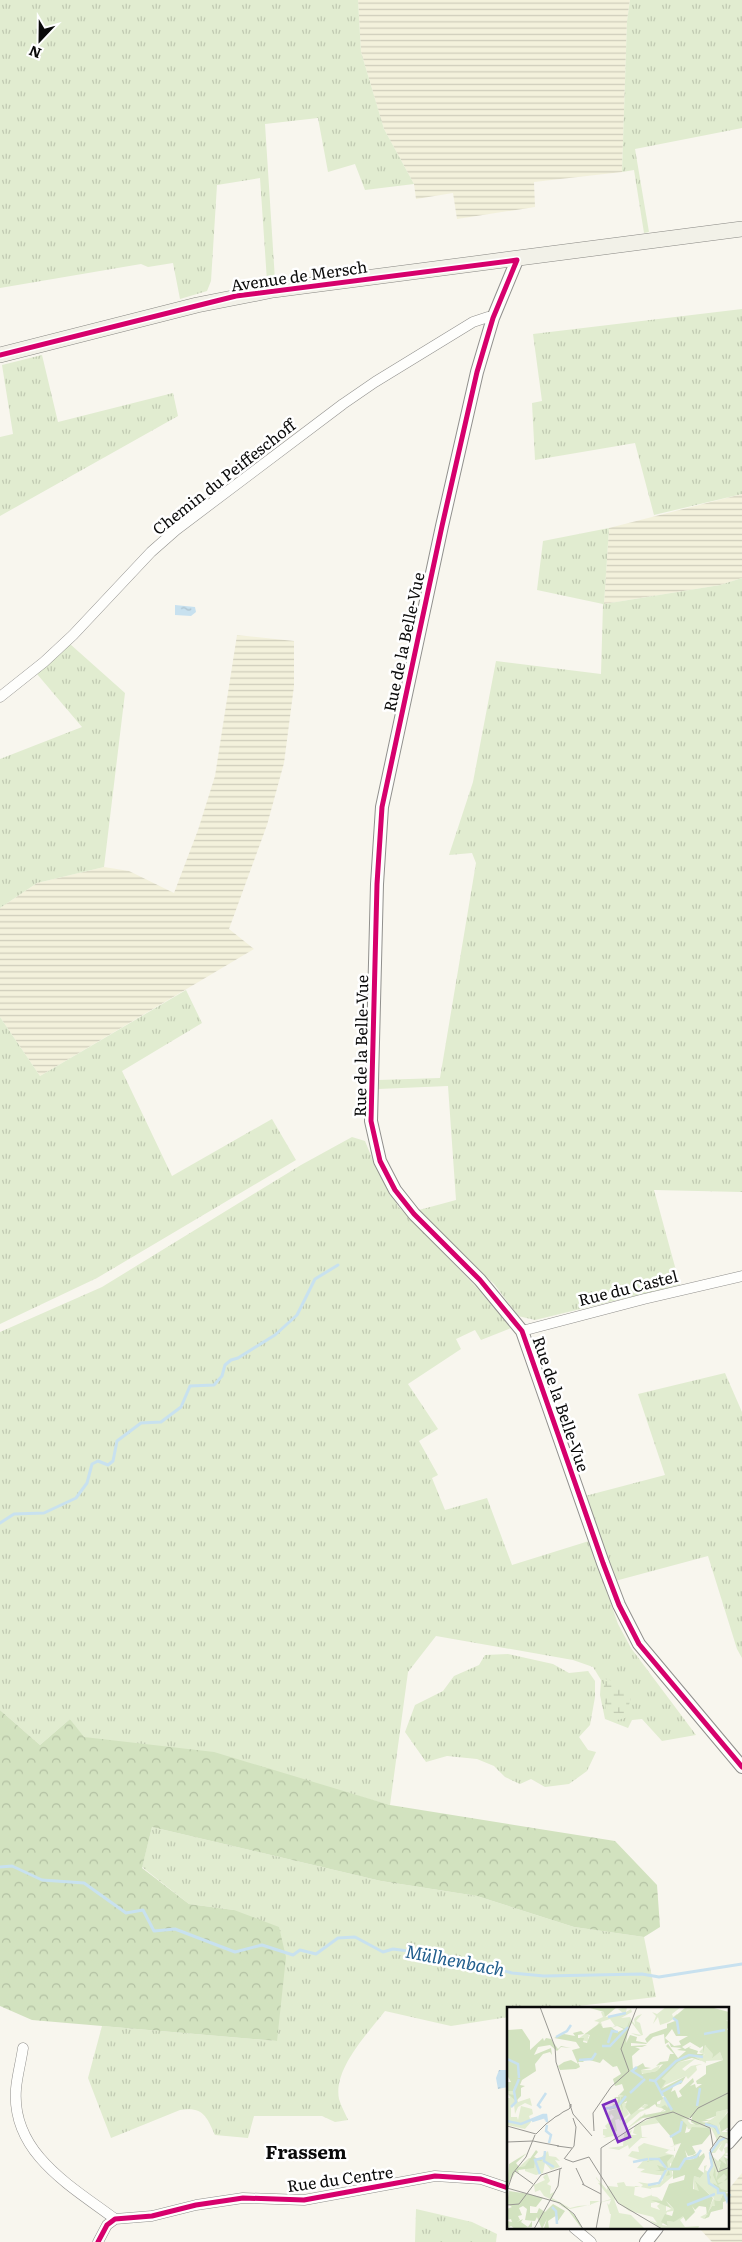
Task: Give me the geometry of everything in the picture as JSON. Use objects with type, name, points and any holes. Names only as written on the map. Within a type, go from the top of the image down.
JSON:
[{"type":"main road","name":"Avenue de Mersch","points":[[0,355],[236,296],[742,229]]},
{"type":"street","name":"Rue de la Belle-Vue","points":[[517,260],[493,318],[477,372],[382,807],[377,884],[371,1121],[380,1161],[395,1190],[414,1214],[480,1280],[522,1331],[619,1605],[639,1644],[742,1767]]},
{"type":"street","name":"Chemin du Peiffeschoff","points":[[0,698],[73,635],[151,552],[244,478],[375,382],[472,322],[479,319],[493,318]]},
{"type":"street","name":"Rue du Castel","points":[[522,1331],[644,1298],[742,1276]]},
{"type":"street","points":[[23,2048],[16,2090],[17,2112],[22,2130],[31,2147],[49,2170],[115,2219],[107,2225],[98,2242]]},
{"type":"street","points":[[730,2141],[742,2126]]},
{"type":"street","name":"Rue du Centre","points":[[115,2219],[152,2216],[196,2205],[243,2198],[304,2200],[435,2176],[481,2179],[507,2188]]},
{"type":"street","points":[[576,2230],[591,2242]]},
{"type":"street","points":[[646,2242],[656,2230]]},
{"type":"shaded area","points":[[358,0],[630,0],[627,21],[622,172],[534,182],[535,207],[457,219],[453,193],[416,199],[414,184],[384,129],[361,52]]},
{"type":"shaded area","points":[[742,494],[742,578],[720,585],[604,604],[609,528]]},
{"type":"shaded area","points":[[237,635],[294,641],[294,686],[284,763],[267,825],[229,929],[254,949],[40,1076],[0,1017],[0,908],[37,883],[104,867],[129,871],[174,893],[198,830],[215,776]]},
{"type":"shaded area","points":[[742,2173],[742,2242],[712,2242],[701,2230],[730,2230],[730,2188]]},
{"type":"green space","points":[[0,0],[358,0],[361,52],[384,129],[414,184],[365,190],[355,164],[328,172],[318,118],[265,124],[275,280],[267,281],[260,178],[217,185],[211,281],[207,291],[180,299],[173,263],[148,267],[141,264],[0,288]]},
{"type":"green space","points":[[630,0],[742,0],[742,128],[635,149],[649,232],[644,233],[634,170],[622,172],[627,21]]},
{"type":"green space","points":[[742,309],[742,494],[654,515],[635,443],[535,460],[532,403],[542,401],[533,334]]},
{"type":"green space","points":[[42,355],[58,422],[173,393],[178,416],[0,516],[0,437],[13,434],[2,365]]},
{"type":"green space","points":[[609,528],[604,604],[720,585],[742,578],[742,1192],[654,1190],[680,1285],[535,1320],[518,1316],[495,1285],[419,1210],[456,1200],[448,1086],[378,1089],[378,1080],[440,1078],[476,863],[472,853],[449,855],[473,782],[496,661],[601,674],[603,604],[537,590],[543,541]]},
{"type":"green space","points":[[70,644],[125,693],[104,867],[37,883],[0,908],[0,759],[82,727],[37,674]]},
{"type":"green space","points":[[186,990],[202,1023],[122,1071],[172,1176],[272,1119],[296,1160],[97,1278],[0,1324],[0,1017],[40,1076]]},
{"type":"green space","points":[[352,1137],[365,1141],[374,1163],[398,1206],[479,1290],[511,1328],[481,1340],[475,1330],[456,1339],[461,1349],[408,1384],[438,1429],[419,1441],[438,1475],[432,1478],[445,1510],[487,1498],[512,1565],[589,1541],[618,1624],[631,1648],[696,1735],[662,1741],[642,1719],[632,1720],[628,1728],[605,1719],[600,1695],[601,1680],[593,1667],[573,1660],[436,1636],[408,1672],[390,1805],[344,1792],[83,1737],[70,1719],[40,1745],[0,1710],[0,1332],[102,1287],[301,1165]]},
{"type":"green space","points":[[725,1373],[742,1412],[742,1658],[737,1649],[708,1556],[615,1581],[585,1496],[665,1475],[638,1394]]},
{"type":"green space","points":[[508,1654],[553,1664],[569,1673],[588,1671],[595,1681],[595,1697],[590,1725],[579,1737],[588,1750],[596,1752],[587,1771],[569,1784],[545,1787],[531,1779],[520,1784],[505,1777],[494,1766],[477,1759],[447,1756],[426,1762],[405,1732],[415,1705],[443,1691],[454,1676],[479,1665],[485,1655]]},
{"type":"green space","points":[[605,1679],[622,1683],[631,1698],[625,1718],[617,1720],[607,1714],[603,1692]]},
{"type":"green space","points":[[0,1710],[40,1745],[70,1719],[84,1737],[214,1752],[390,1805],[615,1841],[657,1885],[660,1927],[644,1937],[574,1927],[477,1896],[381,1881],[152,1827],[142,1868],[189,1904],[234,1910],[279,1927],[286,1957],[277,2041],[32,2020],[0,2006]]},
{"type":"green space","points":[[152,1827],[381,1881],[477,1896],[574,1927],[644,1937],[656,1997],[570,2007],[507,2007],[507,2017],[451,2026],[385,2011],[353,2052],[341,2076],[339,2099],[348,2120],[335,2122],[322,2116],[254,2116],[248,2138],[215,2135],[203,2114],[199,2111],[188,2109],[180,2110],[111,2138],[88,2078],[102,2026],[277,2041],[234,1910],[189,1904],[142,1867]]},
{"type":"green space","points":[[416,2209],[472,2222],[497,2234],[496,2242],[415,2242]]},
{"type":"water","points":[[175,605],[195,607],[196,612],[191,616],[175,615]]},
{"type":"water","points":[[499,2070],[506,2070],[507,2087],[498,2089],[496,2078]]},
{"type":"waterway","points":[[0,1523],[14,1514],[44,1513],[76,1498],[87,1483],[92,1464],[98,1461],[108,1465],[113,1461],[117,1441],[141,1423],[161,1422],[181,1407],[190,1386],[214,1385],[222,1376],[225,1365],[275,1335],[297,1315],[315,1279],[338,1265]]},
{"type":"waterway","name":"Mülhenbach","points":[[0,1867],[12,1866],[42,1880],[84,1883],[126,1913],[143,1910],[154,1931],[175,1929],[235,1952],[262,1945],[293,1955],[300,1950],[316,1954],[338,1938],[355,1937],[383,1952],[393,1949],[454,1957],[512,1973],[544,1976],[642,1974],[659,1977],[742,1964]]},
{"type":"cycle path","points":[[0,355],[236,296],[517,260],[493,318],[477,372],[382,807],[377,884],[371,1121],[380,1161],[395,1190],[414,1214],[480,1280],[522,1331],[603,1563],[619,1605],[639,1644],[742,1767]]},
{"type":"cycle path","points":[[98,2242],[107,2225],[115,2219],[152,2216],[196,2205],[243,2198],[304,2200],[435,2176],[481,2179],[507,2188]]},
{"type":"district","name":"Frassem","points":[[306,2152]]}]
